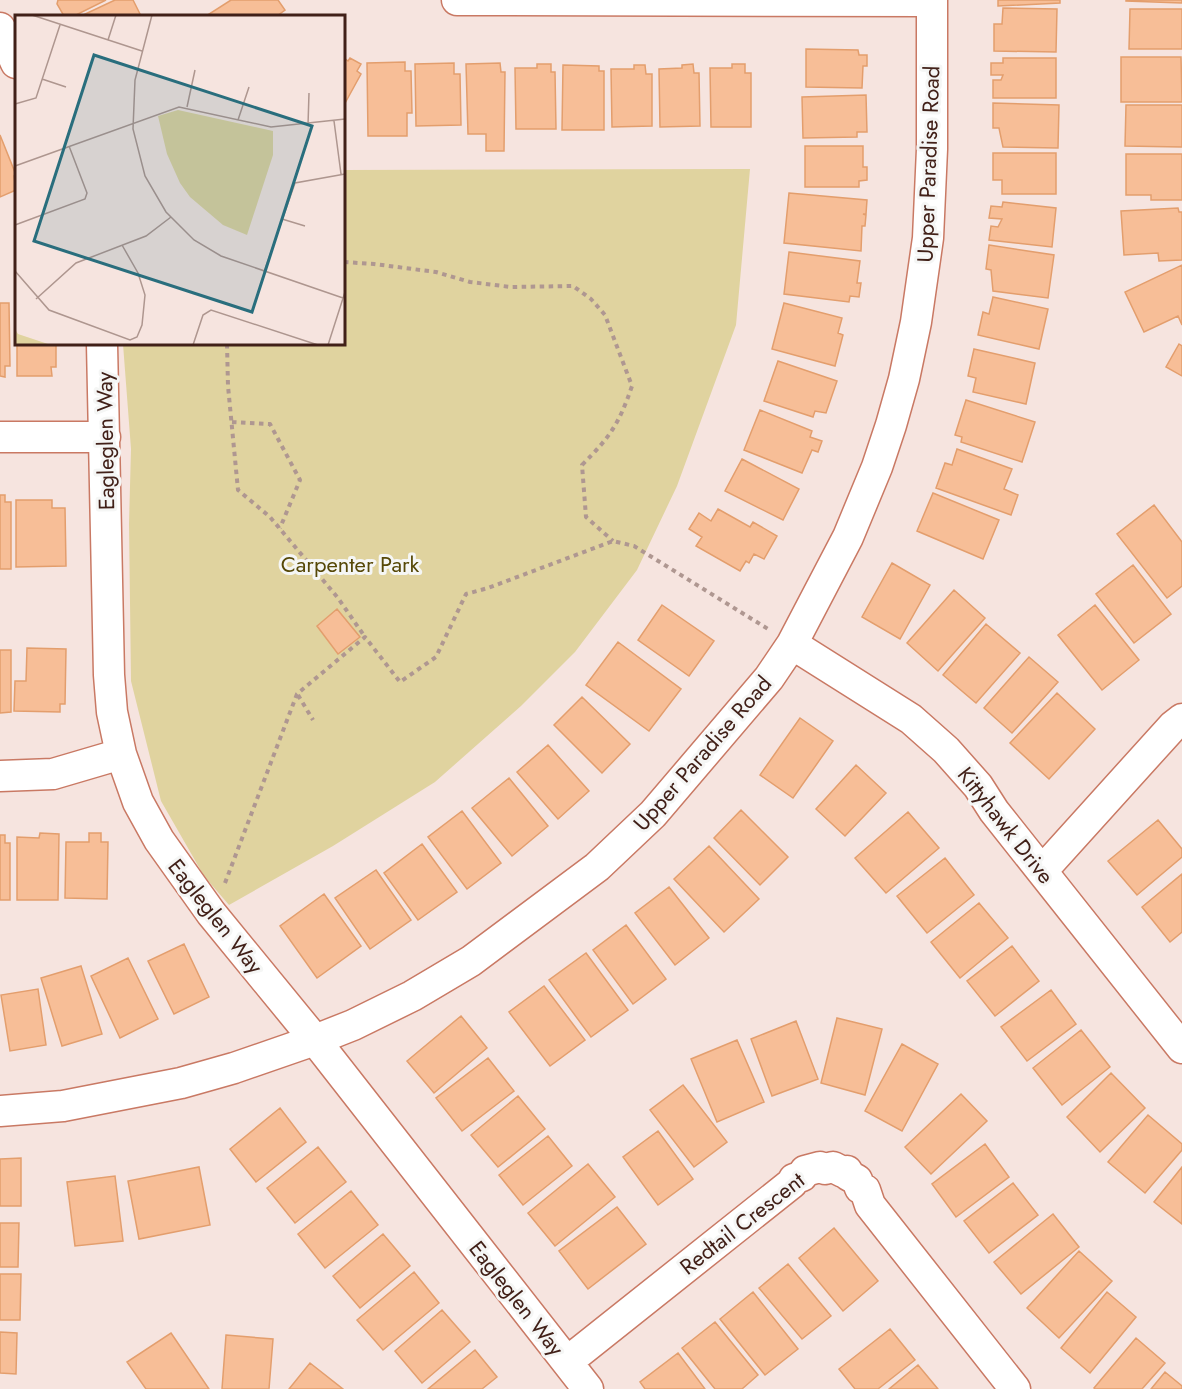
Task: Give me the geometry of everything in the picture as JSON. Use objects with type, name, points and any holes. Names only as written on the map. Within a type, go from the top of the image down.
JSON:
[{"type":"street","points":[[457,0],[932,1]]},
{"type":"street","name":"Upper Paradise Road","points":[[0,1111],[63,1106],[181,1083],[234,1068],[315,1040],[353,1025],[412,996],[471,961],[597,867],[653,814],[769,678],[792,644],[848,537],[877,467],[891,425],[910,351],[922,282],[931,196],[932,1]]},
{"type":"street","points":[[0,28],[15,61]]},
{"type":"street","name":"Eagleglen Way","points":[[102,345],[109,675],[112,712],[121,754],[138,802],[159,840],[211,913],[315,1040],[588,1389]]},
{"type":"street","points":[[0,437],[105,437]]},
{"type":"street","name":"Kittyhawk Drive","points":[[792,644],[911,719],[946,750],[978,786],[994,811],[1182,1048]]},
{"type":"street","points":[[1042,871],[1182,718]]},
{"type":"street","points":[[0,776],[53,774],[121,754]]},
{"type":"street","name":"Redtail Crescent","points":[[567,1362],[792,1184],[794,1179],[802,1176],[805,1171],[820,1167],[825,1169],[833,1167],[843,1172],[847,1171],[857,1180],[860,1188],[865,1190],[870,1205],[1015,1389]]},
{"type":"path","points":[[345,262],[436,272],[470,282],[511,287],[573,286],[591,299],[605,315],[632,386],[623,412],[607,440],[582,465],[586,517],[613,542]]},
{"type":"path","points":[[227,345],[238,490],[280,528],[338,598],[365,638],[400,682],[436,657],[466,594],[489,588],[613,542],[634,546],[792,644]]},
{"type":"path","points":[[232,422],[270,424],[300,480],[280,528]]},
{"type":"path","points":[[211,913],[225,883],[297,694],[365,638]]},
{"type":"path","points":[[297,694],[313,720]]},
{"type":"green space","name":"Carpenter Park","points":[[750,169],[736,325],[677,486],[637,570],[575,652],[521,706],[435,782],[333,846],[229,905],[204,876],[161,801],[131,681],[129,524],[131,449],[123,345],[345,345],[345,170]]},
{"type":"building","points":[[58,0],[106,0],[76,15],[63,15],[57,4]]},
{"type":"building","points":[[115,0],[133,0],[140,15],[83,15]]},
{"type":"building","points":[[231,0],[278,0],[285,10],[278,15],[208,15]]},
{"type":"building","points":[[998,0],[1060,0],[1060,3],[998,6]]},
{"type":"building","points":[[1182,0],[1182,3],[1126,1]]},
{"type":"building","points":[[1003,8],[1057,9],[1056,52],[994,51],[994,24],[1002,24]]},
{"type":"building","points":[[1130,9],[1182,9],[1182,49],[1129,49]]},
{"type":"building","points":[[806,49],[858,50],[859,55],[867,55],[867,66],[863,66],[862,88],[806,87]]},
{"type":"building","points":[[1121,57],[1181,57],[1182,102],[1121,102]]},
{"type":"building","points":[[350,58],[361,64],[357,71],[361,74],[345,103],[345,59],[348,61]]},
{"type":"building","points":[[1003,58],[1056,58],[1056,98],[993,98],[993,80],[1001,80],[1003,75],[991,75],[991,63],[1003,63]]},
{"type":"building","points":[[405,62],[405,71],[411,71],[412,113],[407,113],[407,136],[368,136],[367,63]]},
{"type":"building","points":[[454,63],[454,74],[460,74],[461,125],[416,126],[415,64]]},
{"type":"building","points":[[500,63],[501,72],[505,72],[504,151],[486,151],[486,134],[468,134],[466,64]]},
{"type":"building","points":[[537,64],[551,64],[551,72],[555,72],[556,129],[516,129],[515,68],[537,68]]},
{"type":"building","points":[[693,64],[694,73],[699,73],[700,126],[660,127],[659,69],[682,68],[682,65]]},
{"type":"building","points":[[732,64],[745,64],[745,73],[751,73],[751,127],[711,127],[710,68],[732,68]]},
{"type":"building","points":[[563,65],[599,66],[599,71],[604,71],[604,130],[562,130]]},
{"type":"building","points":[[634,65],[645,65],[646,74],[652,74],[652,126],[612,127],[611,69],[634,69]]},
{"type":"building","points":[[866,95],[867,132],[857,132],[857,137],[803,138],[802,97]]},
{"type":"building","points":[[993,103],[1059,105],[1058,148],[1003,147],[999,128],[993,128]]},
{"type":"building","points":[[1126,105],[1182,105],[1182,147],[1125,146]]},
{"type":"building","points":[[0,135],[15,172],[15,190],[0,197]]},
{"type":"building","points":[[805,146],[863,146],[863,167],[867,167],[867,180],[859,181],[859,187],[805,187]]},
{"type":"building","points":[[993,153],[1056,153],[1056,194],[1002,194],[1002,180],[993,180]]},
{"type":"building","points":[[1126,154],[1182,154],[1182,200],[1151,200],[1151,195],[1126,195]]},
{"type":"building","points":[[789,193],[867,200],[866,214],[863,214],[866,215],[865,226],[862,226],[861,251],[784,243]]},
{"type":"building","points":[[1003,202],[1056,208],[1052,247],[989,240],[991,226],[998,227],[1002,219],[989,218],[991,206],[1002,207]]},
{"type":"building","points":[[1178,208],[1179,212],[1182,212],[1182,260],[1159,261],[1158,253],[1124,255],[1121,211]]},
{"type":"building","points":[[989,245],[1054,255],[1048,298],[993,291],[991,270],[986,269]]},
{"type":"building","points":[[789,252],[860,261],[857,283],[861,283],[859,297],[850,296],[849,302],[784,294]]},
{"type":"building","points":[[1182,265],[1182,325],[1178,316],[1144,332],[1125,292]]},
{"type":"building","points":[[993,297],[1048,309],[1039,349],[978,335],[983,312],[989,314]]},
{"type":"building","points":[[0,303],[9,303],[10,366],[5,366],[5,377],[0,376]]},
{"type":"building","points":[[784,303],[842,318],[838,333],[843,335],[835,366],[772,349]]},
{"type":"building","points":[[1179,344],[1182,346],[1182,376],[1166,367]]},
{"type":"building","points":[[17,345],[56,345],[56,367],[51,367],[52,376],[17,376]]},
{"type":"building","points":[[974,349],[1035,363],[1026,404],[973,392],[976,378],[968,376]]},
{"type":"building","points":[[778,361],[837,381],[826,413],[815,411],[813,417],[764,401]]},
{"type":"building","points":[[966,400],[1035,422],[1022,462],[961,442],[962,437],[955,435]]},
{"type":"building","points":[[760,410],[812,431],[810,437],[822,441],[818,452],[812,450],[802,473],[744,450]]},
{"type":"building","points":[[957,449],[1012,469],[1004,489],[1018,495],[1011,515],[936,488],[945,463],[952,465]]},
{"type":"building","points":[[742,459],[799,489],[783,520],[725,491]]},
{"type":"building","points":[[933,493],[999,520],[983,559],[917,531]]},
{"type":"building","points":[[0,495],[5,495],[5,502],[11,502],[11,569],[0,569]]},
{"type":"building","points":[[16,500],[52,500],[52,508],[65,508],[66,566],[16,567]]},
{"type":"building","points":[[1154,505],[1182,542],[1182,586],[1167,598],[1117,534]]},
{"type":"building","points":[[718,509],[750,527],[753,522],[777,536],[764,559],[754,554],[749,563],[746,561],[740,571],[696,546],[702,537],[689,529],[699,513],[711,521]]},
{"type":"building","points":[[892,563],[930,585],[900,639],[862,617]]},
{"type":"building","points":[[1133,565],[1171,614],[1134,643],[1096,594]]},
{"type":"building","points":[[954,590],[985,618],[938,671],[907,643]]},
{"type":"building","points":[[662,605],[714,641],[689,676],[638,640]]},
{"type":"building","points":[[1095,605],[1139,660],[1102,690],[1058,635]]},
{"type":"building","points":[[337,609],[360,637],[338,654],[317,626]]},
{"type":"building","points":[[986,624],[1020,653],[976,703],[943,675]]},
{"type":"building","points":[[618,642],[681,689],[649,731],[586,685]]},
{"type":"building","points":[[27,648],[66,649],[65,704],[60,704],[60,712],[14,711],[15,681],[26,681]]},
{"type":"building","points":[[0,650],[11,650],[11,712],[0,713]]},
{"type":"building","points":[[1029,657],[1058,682],[1012,733],[984,708]]},
{"type":"building","points":[[1057,693],[1095,729],[1049,779],[1010,743]]},
{"type":"building","points":[[582,697],[630,744],[602,773],[554,725]]},
{"type":"building","points":[[800,718],[833,741],[793,798],[760,775]]},
{"type":"building","points":[[548,745],[589,791],[558,819],[517,772]]},
{"type":"building","points":[[856,765],[886,793],[845,836],[816,809]]},
{"type":"building","points":[[509,778],[548,826],[512,856],[472,808]]},
{"type":"building","points":[[741,810],[788,857],[760,885],[714,838]]},
{"type":"building","points":[[462,811],[501,863],[467,889],[428,837]]},
{"type":"building","points":[[908,812],[939,848],[886,893],[855,858]]},
{"type":"building","points":[[1158,820],[1182,849],[1182,857],[1137,895],[1108,861]]},
{"type":"building","points":[[40,833],[59,834],[58,900],[17,900],[17,837],[39,838]]},
{"type":"building","points":[[89,833],[101,833],[101,842],[108,842],[107,899],[65,898],[66,842],[89,842]]},
{"type":"building","points":[[0,835],[5,835],[5,843],[10,843],[10,900],[0,900]]},
{"type":"building","points":[[422,844],[457,892],[418,920],[384,873]]},
{"type":"building","points":[[709,846],[759,899],[724,932],[674,879]]},
{"type":"building","points":[[945,858],[974,895],[927,933],[897,896]]},
{"type":"building","points":[[376,870],[411,920],[370,949],[335,898]]},
{"type":"building","points":[[1182,874],[1182,932],[1170,942],[1142,907]]},
{"type":"building","points":[[669,887],[709,938],[675,965],[635,913]]},
{"type":"building","points":[[324,894],[361,946],[317,978],[280,926]]},
{"type":"building","points":[[979,903],[1008,938],[960,978],[931,942]]},
{"type":"building","points":[[626,925],[666,979],[633,1004],[593,950]]},
{"type":"building","points":[[184,944],[209,997],[174,1014],[148,961]]},
{"type":"building","points":[[1012,946],[1039,981],[995,1016],[967,981]]},
{"type":"building","points":[[586,953],[628,1010],[591,1037],[549,980]]},
{"type":"building","points":[[128,958],[158,1019],[120,1038],[91,976]]},
{"type":"building","points":[[81,966],[102,1034],[62,1046],[41,978]]},
{"type":"building","points":[[544,986],[585,1040],[550,1066],[509,1012]]},
{"type":"building","points":[[38,989],[46,1045],[10,1051],[1,995]]},
{"type":"building","points":[[1051,990],[1076,1024],[1027,1061],[1001,1027]]},
{"type":"building","points":[[461,1016],[487,1048],[434,1093],[407,1061]]},
{"type":"building","points":[[837,1018],[882,1029],[865,1095],[821,1083]]},
{"type":"building","points":[[796,1021],[818,1079],[772,1096],[751,1039]]},
{"type":"building","points":[[1081,1030],[1110,1067],[1062,1105],[1033,1068]]},
{"type":"building","points":[[737,1040],[764,1102],[717,1122],[691,1059]]},
{"type":"building","points":[[902,1044],[938,1064],[902,1131],[865,1111]]},
{"type":"building","points":[[488,1058],[514,1091],[462,1131],[436,1098]]},
{"type":"building","points":[[1111,1073],[1145,1108],[1100,1152],[1067,1117]]},
{"type":"building","points":[[683,1085],[727,1142],[694,1167],[650,1110]]},
{"type":"building","points":[[961,1094],[987,1121],[931,1174],[905,1147]]},
{"type":"building","points":[[518,1096],[545,1129],[498,1167],[471,1135]]},
{"type":"building","points":[[280,1108],[306,1142],[256,1182],[230,1149]]},
{"type":"building","points":[[1148,1115],[1182,1144],[1182,1150],[1145,1193],[1108,1162]]},
{"type":"building","points":[[658,1131],[693,1179],[658,1205],[623,1157]]},
{"type":"building","points":[[548,1136],[572,1166],[523,1205],[499,1175]]},
{"type":"building","points":[[985,1144],[1009,1177],[956,1217],[932,1184]]},
{"type":"building","points":[[318,1147],[346,1182],[295,1223],[267,1188]]},
{"type":"building","points":[[21,1158],[21,1206],[0,1206],[0,1159]]},
{"type":"building","points":[[588,1164],[615,1197],[555,1246],[528,1213]]},
{"type":"building","points":[[199,1167],[210,1225],[139,1239],[128,1181]]},
{"type":"building","points":[[1182,1167],[1182,1224],[1154,1202]]},
{"type":"building","points":[[115,1176],[123,1241],[75,1246],[67,1182]]},
{"type":"building","points":[[1013,1183],[1038,1215],[989,1253],[964,1221]]},
{"type":"building","points":[[351,1191],[378,1225],[325,1268],[298,1234]]},
{"type":"building","points":[[617,1207],[646,1244],[588,1289],[559,1251]]},
{"type":"building","points":[[1053,1214],[1079,1247],[1021,1294],[994,1262]]},
{"type":"building","points":[[0,1223],[19,1223],[18,1267],[0,1267]]},
{"type":"building","points":[[834,1228],[878,1281],[843,1311],[799,1258]]},
{"type":"building","points":[[383,1234],[410,1266],[360,1308],[333,1276]]},
{"type":"building","points":[[1079,1251],[1112,1281],[1059,1338],[1027,1308]]},
{"type":"building","points":[[788,1264],[831,1316],[802,1339],[759,1288]]},
{"type":"building","points":[[414,1272],[439,1303],[383,1350],[357,1320]]},
{"type":"building","points":[[0,1274],[21,1274],[20,1320],[0,1320]]},
{"type":"building","points":[[753,1292],[798,1349],[765,1375],[720,1319]]},
{"type":"building","points":[[1107,1292],[1136,1317],[1090,1373],[1061,1348]]},
{"type":"building","points":[[442,1310],[470,1342],[422,1383],[395,1351]]},
{"type":"building","points":[[715,1322],[758,1375],[742,1389],[715,1389],[682,1348]]},
{"type":"building","points":[[890,1329],[915,1360],[878,1389],[855,1389],[839,1369]]},
{"type":"building","points":[[0,1332],[17,1333],[16,1374],[0,1373]]},
{"type":"building","points":[[171,1333],[209,1389],[146,1389],[127,1362]]},
{"type":"building","points":[[226,1335],[273,1339],[269,1389],[222,1389]]},
{"type":"building","points":[[1136,1338],[1165,1363],[1142,1389],[1095,1389],[1094,1388]]},
{"type":"building","points":[[475,1350],[497,1377],[482,1389],[428,1389]]},
{"type":"building","points":[[678,1353],[705,1389],[645,1389],[640,1382]]},
{"type":"building","points":[[310,1363],[343,1389],[289,1389]]},
{"type":"building","points":[[918,1365],[938,1389],[889,1389]]},
{"type":"building","points":[[1165,1372],[1182,1386],[1182,1389],[1151,1389]]}]
